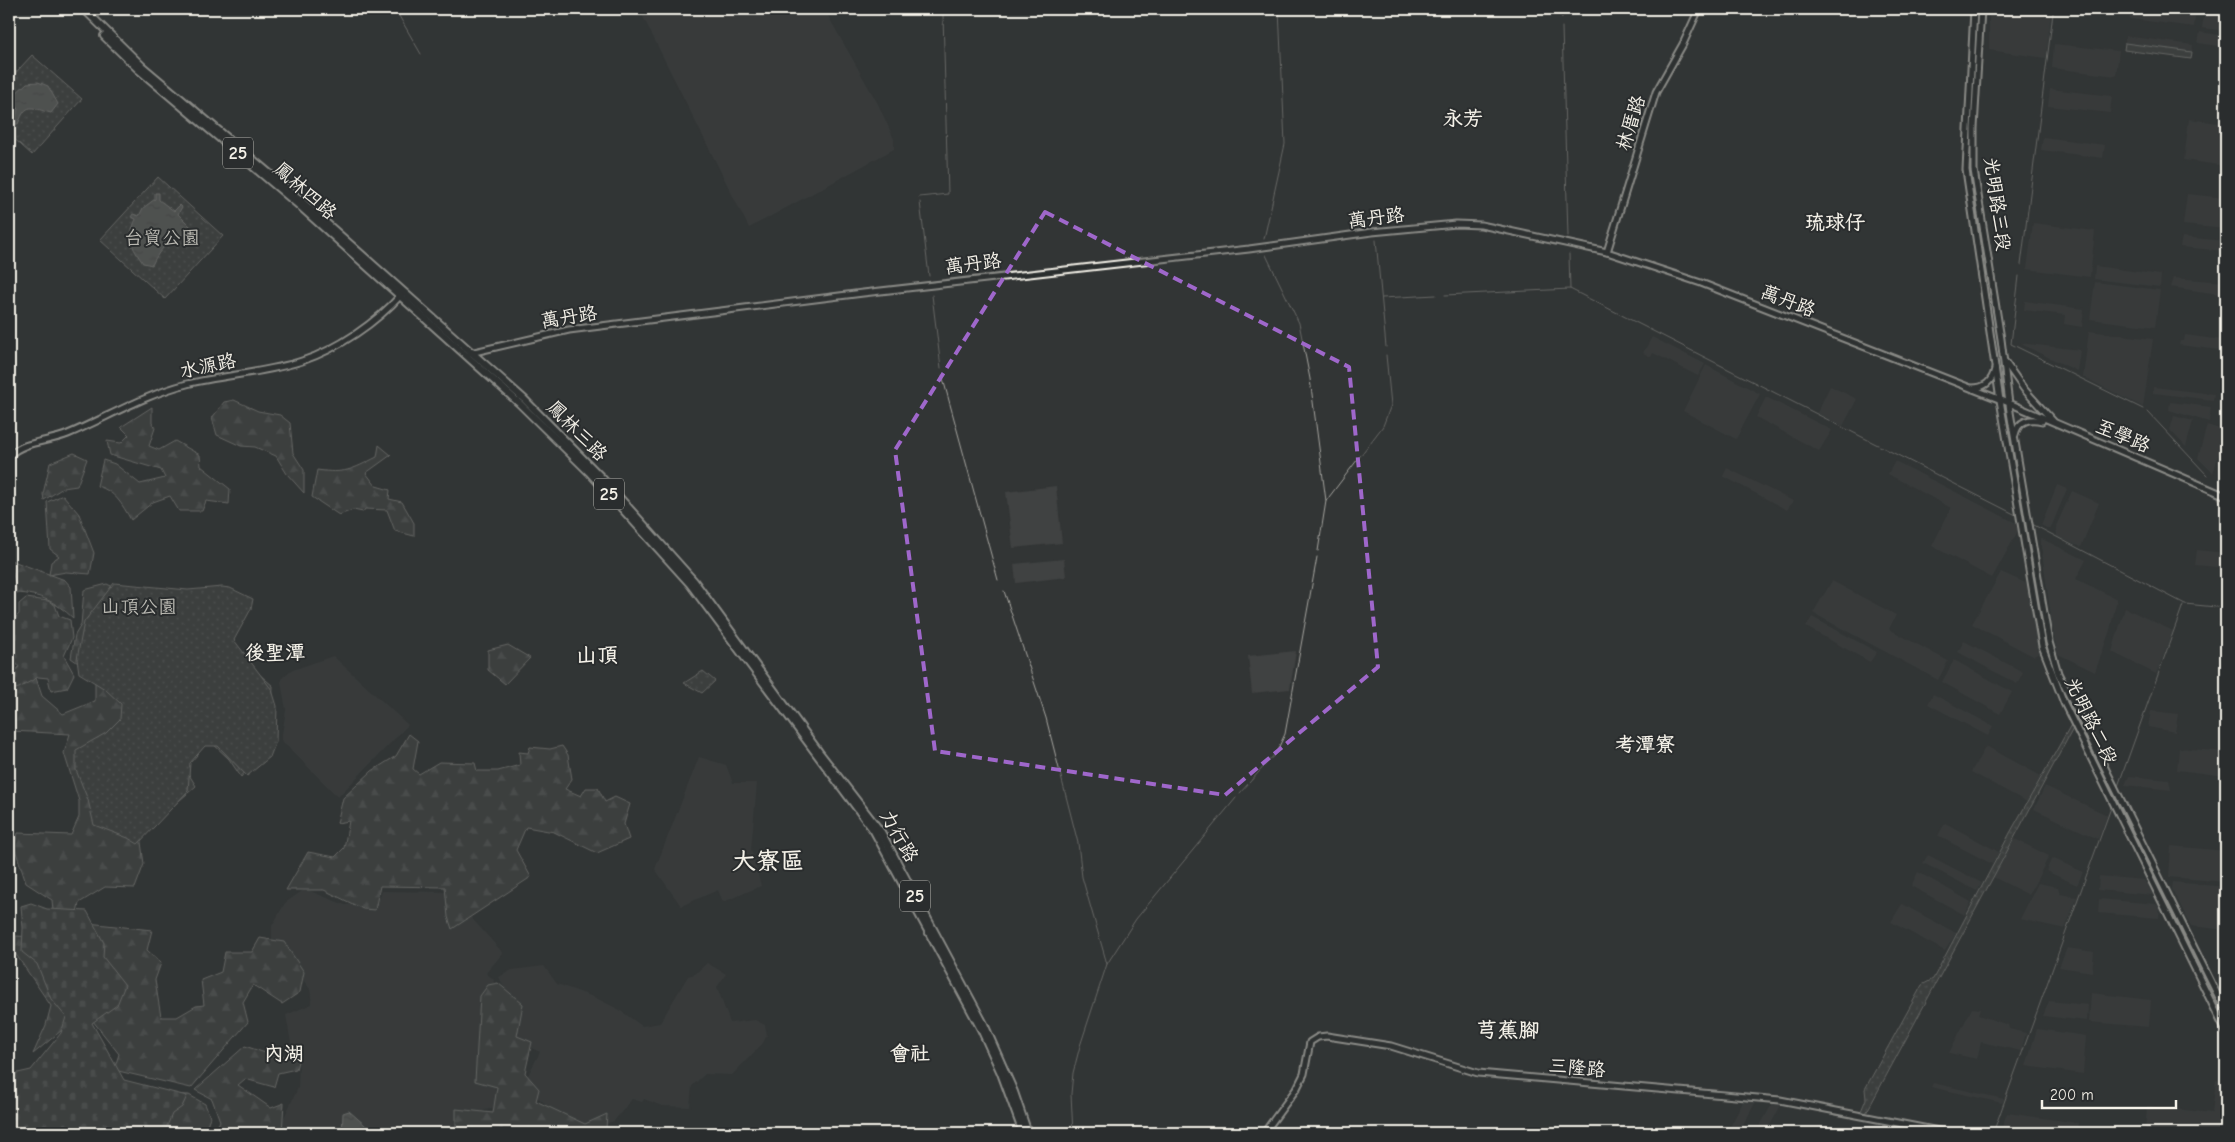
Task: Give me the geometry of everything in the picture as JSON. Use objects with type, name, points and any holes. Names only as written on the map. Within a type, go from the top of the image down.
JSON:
[{"type":"main road","name":"鳳林四路","points":[[78,9],[139,70],[403,293]]},
{"type":"main road","name":"鳳林四路","points":[[84,9],[142,66],[403,293]]},
{"type":"main road","name":"鳳林三路","points":[[403,293],[469,354],[561,444],[646,535],[690,584],[765,681]]},
{"type":"main road","name":"力行路","points":[[765,681],[874,831],[981,1030],[1009,1094],[1023,1133]]},
{"type":"main road","name":"力行路","points":[[765,681],[881,832],[984,1024],[1014,1092],[1028,1133]]},
{"type":"street","name":"林厝路","points":[[1607,252],[1656,92],[1683,44],[1699,9]]},
{"type":"street","name":"光明路三段","points":[[1974,9],[1966,170],[1996,361],[2000,400]]},
{"type":"street","name":"光明路三段","points":[[1981,9],[1974,128],[1974,170],[2004,358],[2009,403]]},
{"type":"street","name":"萬丹路","points":[[469,354],[569,330],[964,280],[1456,224],[1481,225],[1607,252],[1701,283],[2009,403]]},
{"type":"street","name":"水源路","points":[[9,456],[18,449],[65,436],[130,404],[187,384],[309,358],[334,346],[370,323],[403,293]]},
{"type":"street","points":[[2004,358],[2018,381],[2055,424]]},
{"type":"street","points":[[1968,388],[1986,386],[1992,380],[1996,361]]},
{"type":"street","name":"光明路二段","points":[[2000,400],[2041,639],[2050,672],[2226,1032]]},
{"type":"street","name":"至學路","points":[[2009,403],[2226,496]]},
{"type":"street","name":"光明路二段","points":[[2009,403],[2049,642],[2058,673],[2226,1012]]},
{"type":"street","points":[[2015,437],[2018,426],[2030,419],[2055,424]]},
{"type":"street","name":"三隆路","points":[[1264,1133],[1297,1088],[1304,1074],[1310,1042],[1318,1037],[1327,1036],[1391,1046],[1478,1073],[1780,1100],[1949,1133]]},
{"type":"highlighted area","points":[[1045,212],[1349,367],[1378,667],[1225,795],[935,751],[895,450]]},
{"type":"shaded area","points":[[639,9],[824,9],[878,104],[894,139],[894,149],[749,228]]},
{"type":"shaded area","points":[[1989,9],[2015,9],[2051,14],[2046,58],[1989,50]]},
{"type":"shaded area","points":[[2130,9],[2196,9],[2194,27],[2131,19],[2129,17]]},
{"type":"shaded area","points":[[2205,9],[2226,9],[2226,31],[2202,28]]},
{"type":"shaded area","points":[[2200,32],[2226,36],[2226,47],[2198,43]]},
{"type":"shaded area","points":[[2125,36],[2193,45],[2192,52],[2125,43]]},
{"type":"shaded area","points":[[2054,44],[2119,51],[2116,76],[2052,68]]},
{"type":"shaded area","points":[[2050,89],[2112,96],[2110,113],[2048,106]]},
{"type":"shaded area","points":[[2189,119],[2226,124],[2226,166],[2184,160]]},
{"type":"shaded area","points":[[2043,137],[2105,145],[2103,158],[2041,150]]},
{"type":"shaded area","points":[[2187,194],[2226,198],[2226,229],[2183,225]]},
{"type":"shaded area","points":[[2033,223],[2095,231],[2090,277],[2027,269]]},
{"type":"shaded area","points":[[2182,237],[2226,241],[2226,251],[2180,247]]},
{"type":"shaded area","points":[[2095,266],[2161,275],[2160,287],[2094,279]]},
{"type":"shaded area","points":[[2173,278],[2226,282],[2226,295],[2170,287]]},
{"type":"shaded area","points":[[2095,282],[2160,290],[2155,327],[2090,319]]},
{"type":"shaded area","points":[[2025,301],[2084,309],[2082,327],[2064,324],[2065,315],[2024,310]]},
{"type":"shaded area","points":[[2089,331],[2153,339],[2143,407],[2083,377]]},
{"type":"shaded area","points":[[2185,335],[2222,340],[2220,350],[2179,345],[2180,341],[2184,341]]},
{"type":"shaded area","points":[[1652,337],[1705,364],[1698,376],[1653,353],[1651,357],[1643,353]]},
{"type":"shaded area","points":[[2019,343],[2080,350],[2077,371]]},
{"type":"shaded area","points":[[1706,365],[1760,394],[1736,439],[1683,411]]},
{"type":"shaded area","points":[[1830,386],[1857,399],[1843,426],[1817,413]]},
{"type":"shaded area","points":[[2153,387],[2214,394],[2213,400],[2153,393]]},
{"type":"shaded area","points":[[1766,397],[1832,430],[1819,451],[1756,417]]},
{"type":"shaded area","points":[[2170,402],[2211,407],[2209,422],[2169,410]]},
{"type":"shaded area","points":[[2174,416],[2193,421],[2186,447],[2170,430]]},
{"type":"shaded area","points":[[2207,425],[2226,431],[2213,473],[2198,458]]},
{"type":"shaded area","points":[[1895,461],[2016,523],[2018,531],[1992,578],[1932,546],[1951,508],[1888,474]]},
{"type":"shaded area","points":[[1727,468],[1793,501],[1787,510],[1723,476]]},
{"type":"shaded area","points":[[2057,485],[2067,489],[2050,530],[2041,525]]},
{"type":"shaded area","points":[[1056,486],[1062,543],[1013,548],[1006,492]]},
{"type":"shaded area","points":[[2072,491],[2099,503],[2081,547],[2057,537],[2056,526]]},
{"type":"shaded area","points":[[2040,538],[2086,560],[2076,579],[2117,599],[2110,630],[2095,672],[2058,654]]},
{"type":"shaded area","points":[[2197,550],[2226,553],[2226,568],[2195,565]]},
{"type":"shaded area","points":[[1064,559],[1066,577],[1016,583],[1014,564]]},
{"type":"shaded area","points":[[2001,572],[2030,585],[2033,614],[2041,653],[2033,656],[1972,624]]},
{"type":"shaded area","points":[[1832,581],[1896,615],[1889,629],[1948,661],[1938,680],[1813,613]]},
{"type":"shaded area","points":[[2125,608],[2173,631],[2156,674],[2112,652]]},
{"type":"shaded area","points":[[1812,617],[1877,652],[1870,662],[1806,627]]},
{"type":"shaded area","points":[[1964,641],[2023,672],[2017,684],[1958,652]]},
{"type":"shaded area","points":[[1296,651],[1290,689],[1252,693],[1248,656]]},
{"type":"shaded area","points":[[333,656],[408,725],[338,797],[281,740],[286,710],[281,682],[283,677],[290,671]]},
{"type":"shaded area","points":[[1954,660],[2012,692],[2000,714],[1942,682]]},
{"type":"shaded area","points":[[1933,694],[1993,726],[1988,736],[1928,704]]},
{"type":"shaded area","points":[[2151,711],[2178,714],[2175,732],[2148,727]]},
{"type":"shaded area","points":[[1986,746],[2041,776],[2027,802],[1971,772]]},
{"type":"shaded area","points":[[2179,748],[2226,752],[2226,776],[2177,770]]},
{"type":"shaded area","points":[[699,757],[726,765],[733,783],[757,783],[751,849],[761,886],[723,902],[718,890],[681,906],[655,869]]},
{"type":"shaded area","points":[[2129,776],[2169,780],[2171,790],[2125,785]]},
{"type":"shaded area","points":[[2045,786],[2107,815],[2098,839],[2034,809]]},
{"type":"shaded area","points":[[1945,823],[1999,852],[1992,864],[1938,836]]},
{"type":"shaded area","points":[[2013,838],[2049,856],[2029,895],[1993,877]]},
{"type":"shaded area","points":[[2171,846],[2226,851],[2226,882],[2169,877]]},
{"type":"shaded area","points":[[1928,855],[1982,883],[1977,891],[1923,863]]},
{"type":"shaded area","points":[[2052,858],[2083,872],[2077,885],[2046,871]]},
{"type":"shaded area","points":[[1918,872],[1971,902],[1965,915],[1911,886]]},
{"type":"shaded area","points":[[2099,876],[2144,880],[2153,895],[2098,890]]},
{"type":"shaded area","points":[[2173,882],[2226,887],[2226,930],[2191,926],[2172,889]]},
{"type":"shaded area","points":[[2038,883],[2058,887],[2060,894],[2077,897],[2065,929],[2020,919]]},
{"type":"shaded area","points":[[305,889],[345,905],[378,903],[382,891],[448,892],[503,953],[486,973],[494,980],[491,1008],[496,1107],[460,1117],[460,1133],[280,1133],[280,1126],[298,1088],[299,1060],[292,1049],[286,1015],[312,1004],[310,989],[272,939],[272,926],[285,903]]},
{"type":"shaded area","points":[[2099,899],[2156,904],[2160,908],[2159,918],[2098,913]]},
{"type":"shaded area","points":[[1902,904],[1956,933],[1945,951],[1891,922]]},
{"type":"shaded area","points":[[2067,948],[2094,952],[2092,972],[2059,967]]},
{"type":"shaded area","points":[[707,963],[726,974],[717,987],[730,1023],[755,1020],[765,1025],[767,1035],[763,1043],[732,1075],[705,1074],[692,1086],[690,1107],[662,1106],[644,1099],[642,1102],[632,1099],[614,1121],[584,1131],[570,1125],[523,1085],[540,1052],[512,1039],[507,994],[499,977],[512,970],[544,966],[557,984],[596,998],[618,1009],[642,1026],[660,1023],[688,976],[695,974]]},
{"type":"shaded area","points":[[2091,993],[2151,1000],[2149,1027],[2089,1022]]},
{"type":"shaded area","points":[[2049,1001],[2088,1005],[2087,1021],[2043,1016]]},
{"type":"shaded area","points":[[1972,1008],[1980,1009],[1978,1015],[2008,1025],[2009,1029],[2026,1033],[2021,1051],[1981,1042],[1977,1059],[1949,1053]]},
{"type":"shaded area","points":[[2037,1029],[2086,1036],[2083,1074],[2026,1066]]},
{"type":"shaded area","points":[[2216,1080],[2226,1081],[2226,1133],[2145,1133],[2147,1106],[2212,1113]]},
{"type":"shaded area","points":[[1933,1083],[2004,1099],[2002,1103],[1931,1087]]},
{"type":"shaded area","points":[[1743,1102],[1755,1103],[1739,1133],[1727,1133]]},
{"type":"shaded area","points":[[1772,1104],[1781,1105],[1766,1133],[1756,1133]]},
{"type":"shaded area","points":[[2007,1113],[2078,1123],[2077,1133],[2000,1133]]},
{"type":"green space","points":[[2125,43],[2192,52],[2191,59],[2124,50]]},
{"type":"green space","points":[[32,55],[82,99],[32,155],[9,134],[9,80]]},
{"type":"green space","name":"台貿公園","points":[[158,177],[223,236],[165,299],[100,240]]},
{"type":"green space","points":[[234,400],[258,411],[280,415],[290,423],[293,453],[304,470],[304,493],[287,474],[276,456],[255,447],[241,446],[217,435],[212,418],[224,402]]},
{"type":"green space","points":[[152,407],[152,423],[155,428],[149,446],[159,450],[175,441],[200,455],[201,466],[230,489],[229,504],[206,501],[202,511],[179,511],[170,496],[153,502],[131,520],[121,504],[109,491],[97,486],[103,460],[115,464],[140,484],[165,478],[161,470],[110,455],[107,441],[121,443],[129,435],[121,427]]},
{"type":"green space","points":[[379,445],[391,455],[366,473],[376,486],[390,490],[389,499],[402,502],[414,523],[414,536],[395,531],[387,510],[365,509],[363,512],[353,510],[339,515],[312,497],[317,470],[341,471],[354,468],[377,457]]},
{"type":"green space","points":[[74,453],[87,459],[77,486],[63,488],[44,500],[43,494],[50,463]]},
{"type":"green space","points":[[63,495],[79,514],[94,553],[90,574],[66,572],[49,575],[51,562],[59,556],[50,549],[47,502]]},
{"type":"green space","points":[[10,560],[65,580],[71,587],[73,618],[60,607],[47,600],[33,595],[17,593]]},
{"type":"green space","name":"山頂公園","points":[[114,583],[188,590],[222,587],[230,588],[253,599],[251,609],[234,640],[272,690],[277,706],[276,741],[270,757],[247,776],[218,746],[205,746],[190,763],[188,791],[138,844],[128,838],[94,825],[88,800],[76,770],[76,750],[106,733],[120,719],[121,704],[105,689],[79,673],[77,659],[84,622]]},
{"type":"green space","name":"山頂公園","points":[[107,584],[229,643],[238,656],[273,686],[271,740],[241,777],[229,759],[211,742],[189,753],[183,765],[196,786],[140,835],[144,864],[135,888],[105,887],[79,903],[75,922],[55,932],[52,900],[26,883],[14,846],[18,833],[71,835],[79,817],[79,801],[64,753],[70,734],[11,731],[12,699],[18,676],[34,672],[42,696],[63,714],[95,701],[95,675],[71,658],[75,635],[81,625],[84,590]]},
{"type":"green space","points":[[26,598],[48,601],[55,605],[59,616],[70,620],[72,638],[64,656],[74,674],[67,688],[51,691],[48,678],[38,677],[19,688],[10,690],[9,679],[19,667],[9,653],[9,624],[19,614],[19,604]]},
{"type":"green space","points":[[508,645],[530,658],[505,684],[488,670],[488,650]]},
{"type":"green space","points":[[703,671],[715,681],[702,693],[684,683]]},
{"type":"green space","points":[[2073,721],[2075,725],[1864,1117],[1859,1116],[1866,1099],[1865,1089],[1922,985],[1933,979],[2010,833]]},
{"type":"green space","points":[[409,734],[418,741],[413,769],[419,774],[439,762],[475,763],[477,771],[498,771],[520,765],[519,752],[528,753],[530,747],[550,749],[562,746],[568,755],[572,779],[565,789],[581,796],[586,788],[598,788],[605,802],[615,797],[630,804],[624,824],[629,839],[597,853],[554,832],[526,827],[516,850],[531,877],[452,929],[448,917],[445,887],[380,886],[375,910],[363,909],[324,890],[286,890],[308,852],[335,857],[344,848],[349,821],[337,823],[343,798],[372,771],[396,756]]},
{"type":"green space","points":[[31,903],[47,909],[87,911],[104,943],[103,957],[125,985],[117,1005],[92,1023],[124,1080],[187,1096],[182,1107],[172,1114],[165,1131],[167,1133],[9,1133],[9,1075],[31,1070],[61,1033],[66,1017],[51,999],[37,964],[22,952],[23,928],[21,906]]},
{"type":"green space","points":[[88,923],[152,930],[147,950],[161,963],[155,980],[161,1017],[177,1017],[196,1006],[204,1005],[201,980],[221,972],[225,952],[252,952],[260,938],[284,942],[304,972],[300,992],[282,1004],[253,985],[243,1002],[248,1022],[191,1088],[114,1070],[119,1054],[85,1011],[33,1054],[46,1025],[51,1006],[15,953],[16,936],[50,938]]},
{"type":"green space","points":[[498,983],[523,1004],[517,1036],[532,1042],[525,1073],[539,1089],[536,1101],[585,1124],[607,1114],[606,1129],[603,1133],[456,1133],[456,1109],[493,1113],[497,1087],[475,1081],[480,996],[488,985]]},
{"type":"green space","points":[[245,1046],[277,1057],[300,1054],[296,1069],[278,1073],[274,1087],[245,1079],[238,1085],[271,1108],[284,1103],[282,1133],[214,1133],[220,1121],[212,1099],[195,1090]]},
{"type":"green space","points":[[165,1094],[189,1095],[205,1104],[210,1117],[204,1133],[166,1133]]},
{"type":"water","points":[[38,82],[48,86],[58,104],[51,113],[34,108],[27,109],[18,124],[14,124],[18,109],[13,104],[14,95],[27,83]]},
{"type":"water","points":[[155,193],[159,193],[159,200],[174,211],[180,205],[182,207],[178,214],[192,228],[191,231],[178,236],[168,243],[152,265],[143,263],[133,247],[131,237],[136,219],[131,217],[133,214],[139,216],[143,208],[155,199]]},
{"type":"water","points":[[349,1111],[374,1133],[342,1133],[343,1113]]},
{"type":"waterway","points":[[395,9],[421,54]]},
{"type":"waterway","points":[[1264,239],[1285,144],[1279,9]]},
{"type":"waterway","points":[[1561,9],[1562,18]]},
{"type":"waterway","points":[[2021,265],[2053,13]]},
{"type":"waterway","points":[[919,197],[948,194],[943,15]]},
{"type":"waterway","points":[[1562,27],[1568,236]]},
{"type":"waterway","points":[[920,202],[929,276]]},
{"type":"waterway","points":[[1376,240],[1386,347]]},
{"type":"waterway","points":[[1569,254],[1570,289]]},
{"type":"waterway","points":[[1266,255],[1299,323],[1310,379],[1326,501]]},
{"type":"waterway","points":[[2019,276],[2011,344],[2143,409]]},
{"type":"waterway","points":[[1445,295],[1570,289],[2018,516]]},
{"type":"waterway","points":[[932,295],[941,368]]},
{"type":"waterway","points":[[1382,298],[1436,295]]},
{"type":"waterway","points":[[1318,551],[1326,501],[1383,426],[1391,405],[1386,355]]},
{"type":"waterway","points":[[942,375],[998,580]]},
{"type":"waterway","points":[[2148,412],[2207,475]]},
{"type":"waterway","points":[[2218,498],[2226,511]]},
{"type":"waterway","points":[[2030,523],[2185,604],[2226,608]]},
{"type":"waterway","points":[[1240,793],[1276,753],[1285,734],[1317,557]]},
{"type":"waterway","points":[[1004,591],[1046,718],[1078,843],[1082,877],[1107,964]]},
{"type":"waterway","points":[[2117,789],[2183,605]]},
{"type":"waterway","points":[[1073,1133],[1071,1094],[1073,1073],[1107,964],[1136,919],[1236,798]]},
{"type":"waterway","points":[[1993,1133],[2112,805]]},
{"type":"district","name":"永芳","points":[[1463,118]]},
{"type":"district","name":"琉球仔","points":[[1835,222]]},
{"type":"district","name":"後聖潭","points":[[275,652]]},
{"type":"district","name":"山頂","points":[[597,655]]},
{"type":"district","name":"考潭寮","points":[[1645,744]]},
{"type":"district","name":"大寮區","points":[[768,861]]},
{"type":"district","name":"芎蕉腳","points":[[1508,1030]]},
{"type":"district","name":"内湖","points":[[284,1053]]},
{"type":"district","name":"會社","points":[[910,1053]]}]
